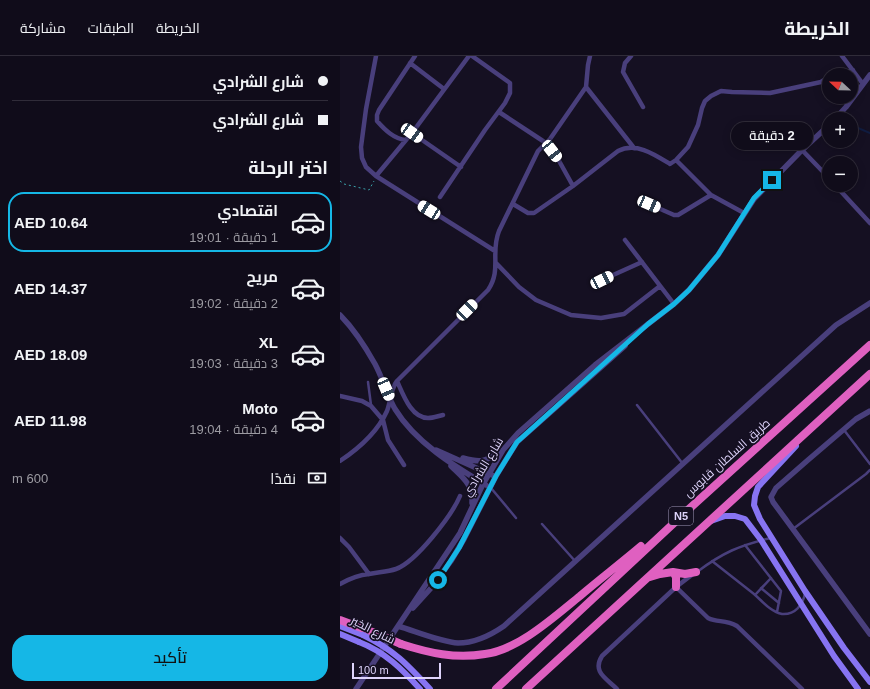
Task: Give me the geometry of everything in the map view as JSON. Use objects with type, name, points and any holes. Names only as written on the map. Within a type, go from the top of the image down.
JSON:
[{"type":"highway","name":"طريق السلطان قابوس","points":[[496,689],[689,509],[870,345]]},
{"type":"highway","name":"N5","points":[[526,689],[870,374]]},
{"type":"highway","points":[[340,620],[401,644],[428,652],[454,656],[486,654],[513,645],[541,627],[689,509]]},
{"type":"highway","points":[[647,578],[673,572],[685,574],[696,572]]},
{"type":"highway","points":[[673,572],[676,577],[676,587]]},
{"type":"main road","points":[[834,407],[758,487],[754,505],[760,519],[805,591],[844,648],[870,682]]},
{"type":"main road","points":[[708,522],[725,516],[735,516],[745,519],[761,540],[801,604],[858,689]]},
{"type":"main road","name":"شارع الخير","points":[[340,626],[383,645],[402,659],[430,689]]},
{"type":"main road","name":"شارع الخير","points":[[340,634],[379,651],[402,669],[420,689]]},
{"type":"street","points":[[376,56],[366,109],[361,147],[362,158],[366,167],[376,176],[495,251]]},
{"type":"street","points":[[406,140],[399,140],[386,130],[377,121],[377,115],[415,56]]},
{"type":"street","points":[[376,176],[412,133],[444,89],[471,56],[510,83],[510,93],[499,112],[485,130],[440,197]]},
{"type":"street","points":[[340,461],[348,456],[370,436],[383,420],[391,400],[393,386],[488,290],[495,276],[495,241],[497,236],[538,151],[546,143],[586,87],[590,56]]},
{"type":"street","points":[[631,56],[625,63],[623,72],[643,107]]},
{"type":"street","points":[[842,56],[851,68]]},
{"type":"street","points":[[410,63],[444,89]]},
{"type":"street","points":[[841,112],[870,75]]},
{"type":"street","points":[[858,77],[863,84]]},
{"type":"street","points":[[513,204],[528,213],[534,213],[623,148],[634,148],[652,153],[670,164],[676,160],[688,147],[694,137],[705,101],[721,91],[770,93],[822,81]]},
{"type":"street","points":[[586,87],[634,148]]},
{"type":"street","points":[[499,112],[546,143],[558,159],[573,186]]},
{"type":"street","name":"شارع الشرادي","points":[[356,689],[460,533],[483,484],[503,450],[518,433],[594,365],[674,304],[689,290],[712,264],[754,198],[822,131]]},
{"type":"street","points":[[412,133],[460,167]]},
{"type":"street","points":[[802,150],[822,171]]},
{"type":"street","points":[[676,160],[711,195],[744,213]]},
{"type":"street","points":[[841,192],[870,223]]},
{"type":"street","points":[[642,204],[649,204],[674,215],[678,215],[711,195]]},
{"type":"street","points":[[626,240],[674,304]]},
{"type":"street","points":[[602,280],[642,262]]},
{"type":"street","points":[[496,263],[519,288],[536,300],[571,315],[600,318],[624,314],[660,286]]},
{"type":"street","points":[[398,626],[456,643],[480,638],[506,625],[836,325],[870,303]]},
{"type":"street","points":[[340,315],[347,322],[376,365],[391,400],[402,419],[434,449],[483,484],[490,487]]},
{"type":"street","name":"شارع الشرادي","points":[[404,617],[432,587],[451,562],[496,476],[509,453],[521,437],[628,344],[648,324]]},
{"type":"street","points":[[397,382],[411,408],[419,415],[427,418],[443,416]]},
{"type":"street","points":[[340,396],[362,401],[371,406],[383,420],[388,440],[404,465]]},
{"type":"street","points":[[870,411],[856,419],[776,488],[771,497],[793,530],[870,634]]},
{"type":"street","points":[[447,457],[478,462],[489,459],[503,450]]},
{"type":"street","points":[[447,457],[496,476]]},
{"type":"street","points":[[447,457],[470,485],[472,506]]},
{"type":"street","points":[[340,584],[354,577],[397,569],[412,559],[446,520],[460,496]]},
{"type":"street","points":[[340,538],[349,547],[368,574]]},
{"type":"street","points":[[617,689],[599,672],[598,662],[602,656],[676,587],[696,572]]},
{"type":"street","points":[[676,587],[708,618],[713,621],[729,621],[737,626],[802,689]]},
{"type":"lane","points":[[368,382],[371,406]]},
{"type":"lane","points":[[637,405],[683,465]]},
{"type":"lane","points":[[844,429],[870,464]]},
{"type":"lane","points":[[793,530],[870,470]]},
{"type":"lane","points":[[490,487],[516,518]]},
{"type":"lane","points":[[542,524],[575,562]]},
{"type":"lane","points":[[696,572],[731,550],[772,537]]},
{"type":"lane","points":[[745,545],[781,591],[777,612]]},
{"type":"lane","points":[[712,561],[764,603],[781,614],[790,613],[797,609],[804,598],[805,591]]},
{"type":"lane","points":[[754,595],[771,578]]},
{"type":"lane","points":[[761,588],[779,604]]},
{"type":"path","points":[[340,181],[344,184],[369,190],[376,176]]},
{"type":"waterway","points":[[858,128],[870,133]]},
{"type":"route","points":[[438,580],[459,548],[509,453],[521,437],[628,344],[648,324],[674,304],[689,290],[712,264],[754,198],[772,180]]}]
